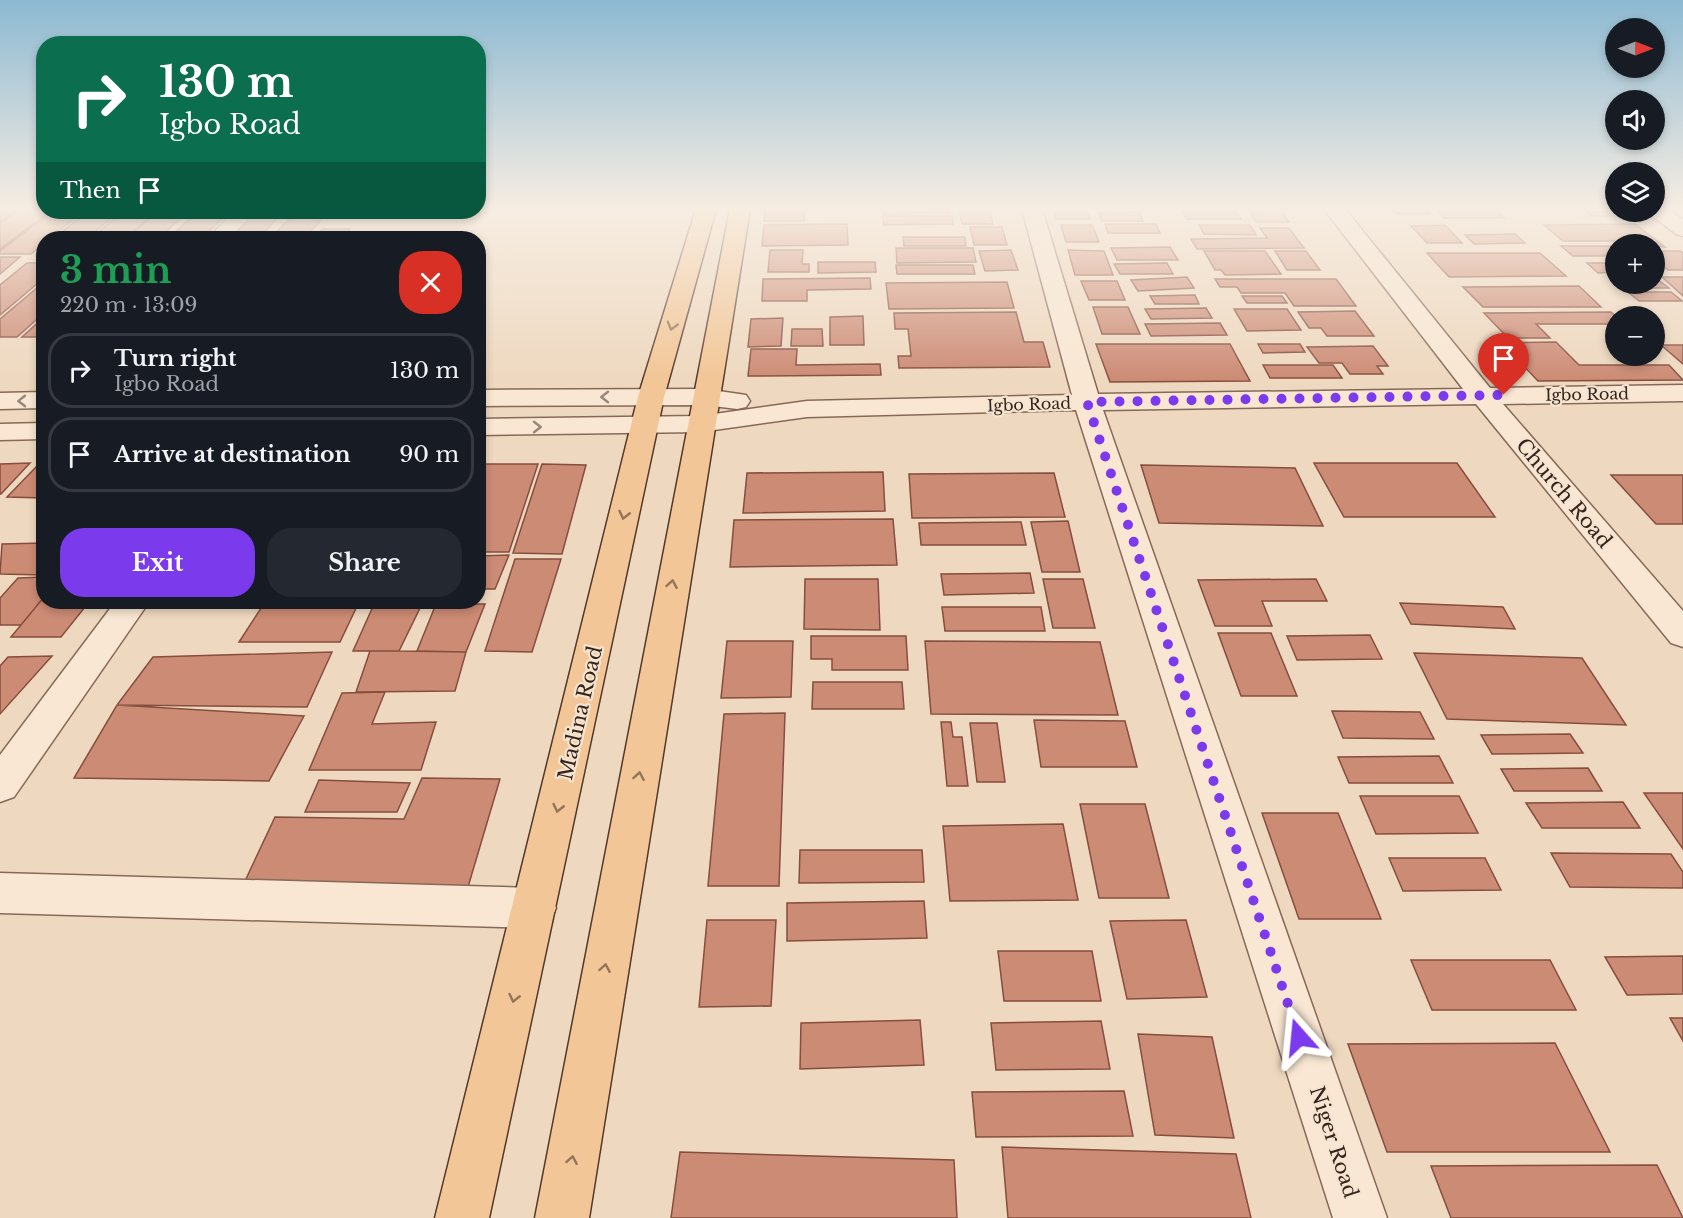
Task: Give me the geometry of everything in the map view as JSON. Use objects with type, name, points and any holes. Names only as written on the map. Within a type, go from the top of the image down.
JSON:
[{"type":"main road","name":"Madina Road","points":[[462,1218],[536,908],[647,412],[690,266]]},
{"type":"main road","points":[[562,1218],[730,266]]},
{"type":"street","name":"Niger Road","points":[[1048,266],[1087,402],[1360,1218]]},
{"type":"street","name":"Church Road","points":[[1379,266],[1482,395],[1683,634]]},
{"type":"street","name":"Igbo Road","points":[[486,426],[647,412],[703,410],[1683,393]]},
{"type":"street","name":"Igbo Road","points":[[486,399],[647,412]]},
{"type":"street","points":[[0,401],[36,400]]},
{"type":"street","points":[[0,432],[36,431]]},
{"type":"street","points":[[0,785],[128,609]]},
{"type":"street","points":[[0,893],[536,908]]},
{"type":"building","points":[[0,266],[10,266],[0,274]]},
{"type":"building","points":[[24,266],[36,266],[36,285],[0,315],[0,285]]},
{"type":"building","points":[[769,266],[809,266],[809,272],[768,272]]},
{"type":"building","points":[[818,266],[875,266],[876,272],[818,273]]},
{"type":"building","points":[[896,266],[973,266],[975,274],[897,274]]},
{"type":"building","points":[[983,266],[1017,266],[1018,270],[985,271]]},
{"type":"building","points":[[1072,266],[1110,266],[1113,275],[1075,275]]},
{"type":"building","points":[[1115,266],[1169,266],[1173,274],[1120,274]]},
{"type":"building","points":[[1213,266],[1275,266],[1281,274],[1225,275],[1221,270],[1215,270]]},
{"type":"building","points":[[1284,266],[1317,266],[1320,270],[1287,270]]},
{"type":"building","points":[[1439,266],[1555,266],[1566,276],[1449,277]]},
{"type":"building","points":[[1590,266],[1605,266],[1605,273],[1598,273]]},
{"type":"building","points":[[1665,266],[1683,266],[1683,270],[1668,270]]},
{"type":"building","points":[[1187,277],[1194,288],[1138,291],[1131,280]]},
{"type":"building","points":[[1665,277],[1683,277],[1683,296],[1665,280]]},
{"type":"building","points":[[870,278],[871,289],[807,290],[807,301],[762,301],[763,279]]},
{"type":"building","points":[[1215,279],[1336,279],[1356,306],[1294,306],[1285,293],[1241,293],[1237,287],[1220,287]]},
{"type":"building","points":[[1081,281],[1117,281],[1125,300],[1089,300]]},
{"type":"building","points":[[1007,282],[1014,308],[889,309],[886,283]]},
{"type":"building","points":[[1579,286],[1601,307],[1483,307],[1463,287]]},
{"type":"building","points":[[36,289],[36,320],[17,337],[0,337],[0,319]]},
{"type":"building","points":[[1671,292],[1682,301],[1639,301],[1630,294]]},
{"type":"building","points":[[1195,295],[1199,304],[1155,304],[1150,296]]},
{"type":"building","points":[[1242,296],[1282,296],[1287,303],[1247,303]]},
{"type":"building","points":[[1093,307],[1128,307],[1140,334],[1102,334]]},
{"type":"building","points":[[1206,308],[1212,318],[1151,319],[1145,309]]},
{"type":"building","points":[[1234,309],[1287,309],[1301,330],[1247,331]]},
{"type":"building","points":[[1355,311],[1374,336],[1327,336],[1321,328],[1309,328],[1298,312]]},
{"type":"building","points":[[1016,312],[1024,342],[1043,342],[1050,367],[899,368],[898,356],[911,356],[908,329],[895,329],[894,313]]},
{"type":"building","points":[[1605,312],[1605,324],[1536,324],[1550,338],[1508,338],[1484,313]]},
{"type":"building","points":[[863,316],[864,345],[830,345],[830,317]]},
{"type":"building","points":[[783,318],[781,346],[748,347],[751,319]]},
{"type":"building","points":[[1220,323],[1227,335],[1151,336],[1145,324]]},
{"type":"building","points":[[36,324],[36,337],[22,337]]},
{"type":"building","points":[[792,329],[822,329],[823,346],[791,346]]},
{"type":"building","points":[[1556,342],[1579,365],[1669,365],[1683,380],[1538,381],[1502,343]]},
{"type":"building","points":[[1096,344],[1230,344],[1250,381],[1110,382]]},
{"type":"building","points":[[1258,344],[1300,344],[1305,352],[1263,353]]},
{"type":"building","points":[[1665,345],[1683,345],[1683,364],[1665,348]]},
{"type":"building","points":[[1373,346],[1388,366],[1377,366],[1383,374],[1350,374],[1342,363],[1319,363],[1307,347]]},
{"type":"building","points":[[751,349],[797,349],[796,365],[880,364],[881,375],[748,376]]},
{"type":"building","points":[[1263,365],[1333,365],[1342,378],[1270,378]]},
{"type":"building","points":[[30,463],[1,494],[0,494],[0,464]]},
{"type":"building","points":[[1314,463],[1457,463],[1495,517],[1344,517]]},
{"type":"building","points":[[486,464],[538,464],[509,552],[486,552]]},
{"type":"building","points":[[542,464],[586,465],[562,554],[513,553]]},
{"type":"building","points":[[1141,465],[1295,468],[1323,526],[1159,523]]},
{"type":"building","points":[[36,467],[36,498],[7,497]]},
{"type":"building","points":[[883,472],[885,511],[743,513],[747,473]]},
{"type":"building","points":[[1054,473],[1065,517],[912,518],[909,474]]},
{"type":"building","points":[[1611,475],[1683,475],[1683,524],[1656,524]]},
{"type":"building","points":[[893,519],[897,565],[730,567],[734,520]]},
{"type":"building","points":[[1068,521],[1080,572],[1042,572],[1031,522]]},
{"type":"building","points":[[1021,522],[1026,545],[921,545],[919,523]]},
{"type":"building","points":[[36,543],[36,575],[0,574],[2,544]]},
{"type":"building","points":[[509,555],[495,589],[486,589],[486,556]]},
{"type":"building","points":[[515,559],[561,559],[532,652],[485,651]]},
{"type":"building","points":[[1030,573],[1034,593],[944,595],[941,574]]},
{"type":"building","points":[[36,577],[36,607],[21,625],[0,625],[0,598],[18,578]]},
{"type":"building","points":[[805,579],[878,579],[880,630],[804,629]]},
{"type":"building","points":[[1043,579],[1083,579],[1095,628],[1053,628]]},
{"type":"building","points":[[1316,579],[1327,601],[1262,601],[1272,626],[1215,626],[1198,580]]},
{"type":"building","points":[[1400,603],[1503,607],[1515,629],[1411,624]]},
{"type":"building","points":[[36,607],[36,609],[83,609],[61,637],[11,637]]},
{"type":"building","points":[[942,607],[1041,607],[1045,631],[945,631]]},
{"type":"building","points":[[260,609],[356,609],[340,642],[239,642]]},
{"type":"building","points":[[372,609],[420,609],[399,651],[353,651]]},
{"type":"building","points":[[434,609],[483,609],[466,652],[417,651]]},
{"type":"building","points":[[1218,633],[1271,633],[1297,696],[1241,696]]},
{"type":"building","points":[[1370,635],[1382,659],[1297,660],[1287,636]]},
{"type":"building","points":[[811,636],[906,636],[908,670],[832,670],[832,659],[811,659]]},
{"type":"building","points":[[727,641],[793,641],[791,697],[721,698]]},
{"type":"building","points":[[925,641],[1100,642],[1118,715],[931,714]]},
{"type":"building","points":[[370,651],[466,652],[455,691],[356,692]]},
{"type":"building","points":[[332,652],[307,707],[117,705],[153,657]]},
{"type":"building","points":[[1414,653],[1582,658],[1626,725],[1447,719]]},
{"type":"building","points":[[52,656],[0,714],[0,666],[8,657]]},
{"type":"building","points":[[813,682],[902,682],[904,709],[812,709]]},
{"type":"building","points":[[385,692],[372,724],[436,722],[421,770],[309,770],[342,693]]},
{"type":"building","points":[[117,705],[304,716],[269,781],[74,778]]},
{"type":"building","points":[[1332,711],[1420,712],[1434,739],[1343,738]]},
{"type":"building","points":[[785,713],[779,886],[708,886],[724,714]]},
{"type":"building","points":[[1034,720],[1125,721],[1137,767],[1041,767]]},
{"type":"building","points":[[941,722],[951,722],[953,737],[962,737],[968,786],[947,786]]},
{"type":"building","points":[[970,723],[997,723],[1005,782],[977,782]]},
{"type":"building","points":[[1570,734],[1583,753],[1492,754],[1481,735]]},
{"type":"building","points":[[1439,756],[1453,783],[1349,783],[1338,757]]},
{"type":"building","points":[[1588,768],[1602,791],[1514,791],[1501,769]]},
{"type":"building","points":[[422,778],[500,779],[468,887],[245,881],[275,817],[404,819]]},
{"type":"building","points":[[319,780],[410,783],[397,812],[305,812]]},
{"type":"building","points":[[1644,793],[1683,793],[1683,849]]},
{"type":"building","points":[[1360,796],[1459,796],[1478,833],[1376,834]]},
{"type":"building","points":[[1623,802],[1640,828],[1542,828],[1526,803]]},
{"type":"building","points":[[1080,804],[1145,804],[1169,898],[1099,898]]},
{"type":"building","points":[[1262,813],[1338,813],[1381,919],[1299,919]]},
{"type":"building","points":[[1063,824],[1078,900],[950,901],[943,826]]},
{"type":"building","points":[[800,850],[922,850],[924,882],[799,883]]},
{"type":"building","points":[[1551,853],[1671,854],[1683,872],[1683,888],[1570,887]]},
{"type":"building","points":[[1389,858],[1485,858],[1501,890],[1403,891]]},
{"type":"building","points":[[924,901],[927,938],[787,941],[787,903]]},
{"type":"building","points":[[707,920],[776,920],[771,1006],[699,1007]]},
{"type":"building","points":[[1186,920],[1207,997],[1127,999],[1110,921]]},
{"type":"building","points":[[998,951],[1092,951],[1101,1001],[1004,1001]]},
{"type":"building","points":[[1683,956],[1683,994],[1627,995],[1605,957]]},
{"type":"building","points":[[1411,960],[1550,960],[1576,1010],[1432,1010]]},
{"type":"building","points":[[1670,1018],[1683,1018],[1683,1041]]},
{"type":"building","points":[[920,1020],[924,1065],[800,1069],[801,1023]]},
{"type":"building","points":[[1101,1021],[1110,1069],[996,1070],[991,1023]]},
{"type":"building","points":[[1138,1034],[1212,1037],[1234,1138],[1155,1135]]},
{"type":"building","points":[[1555,1043],[1610,1152],[1387,1152],[1348,1044]]},
{"type":"building","points":[[1124,1091],[1133,1136],[976,1137],[972,1092]]},
{"type":"building","points":[[1002,1147],[1236,1154],[1251,1218],[1008,1218]]},
{"type":"building","points":[[680,1152],[954,1160],[957,1218],[671,1218]]},
{"type":"building","points":[[1657,1165],[1683,1218],[1451,1218],[1431,1166]]},
{"type":"route","points":[[1299,1037],[1087,402],[1504,395]]}]
